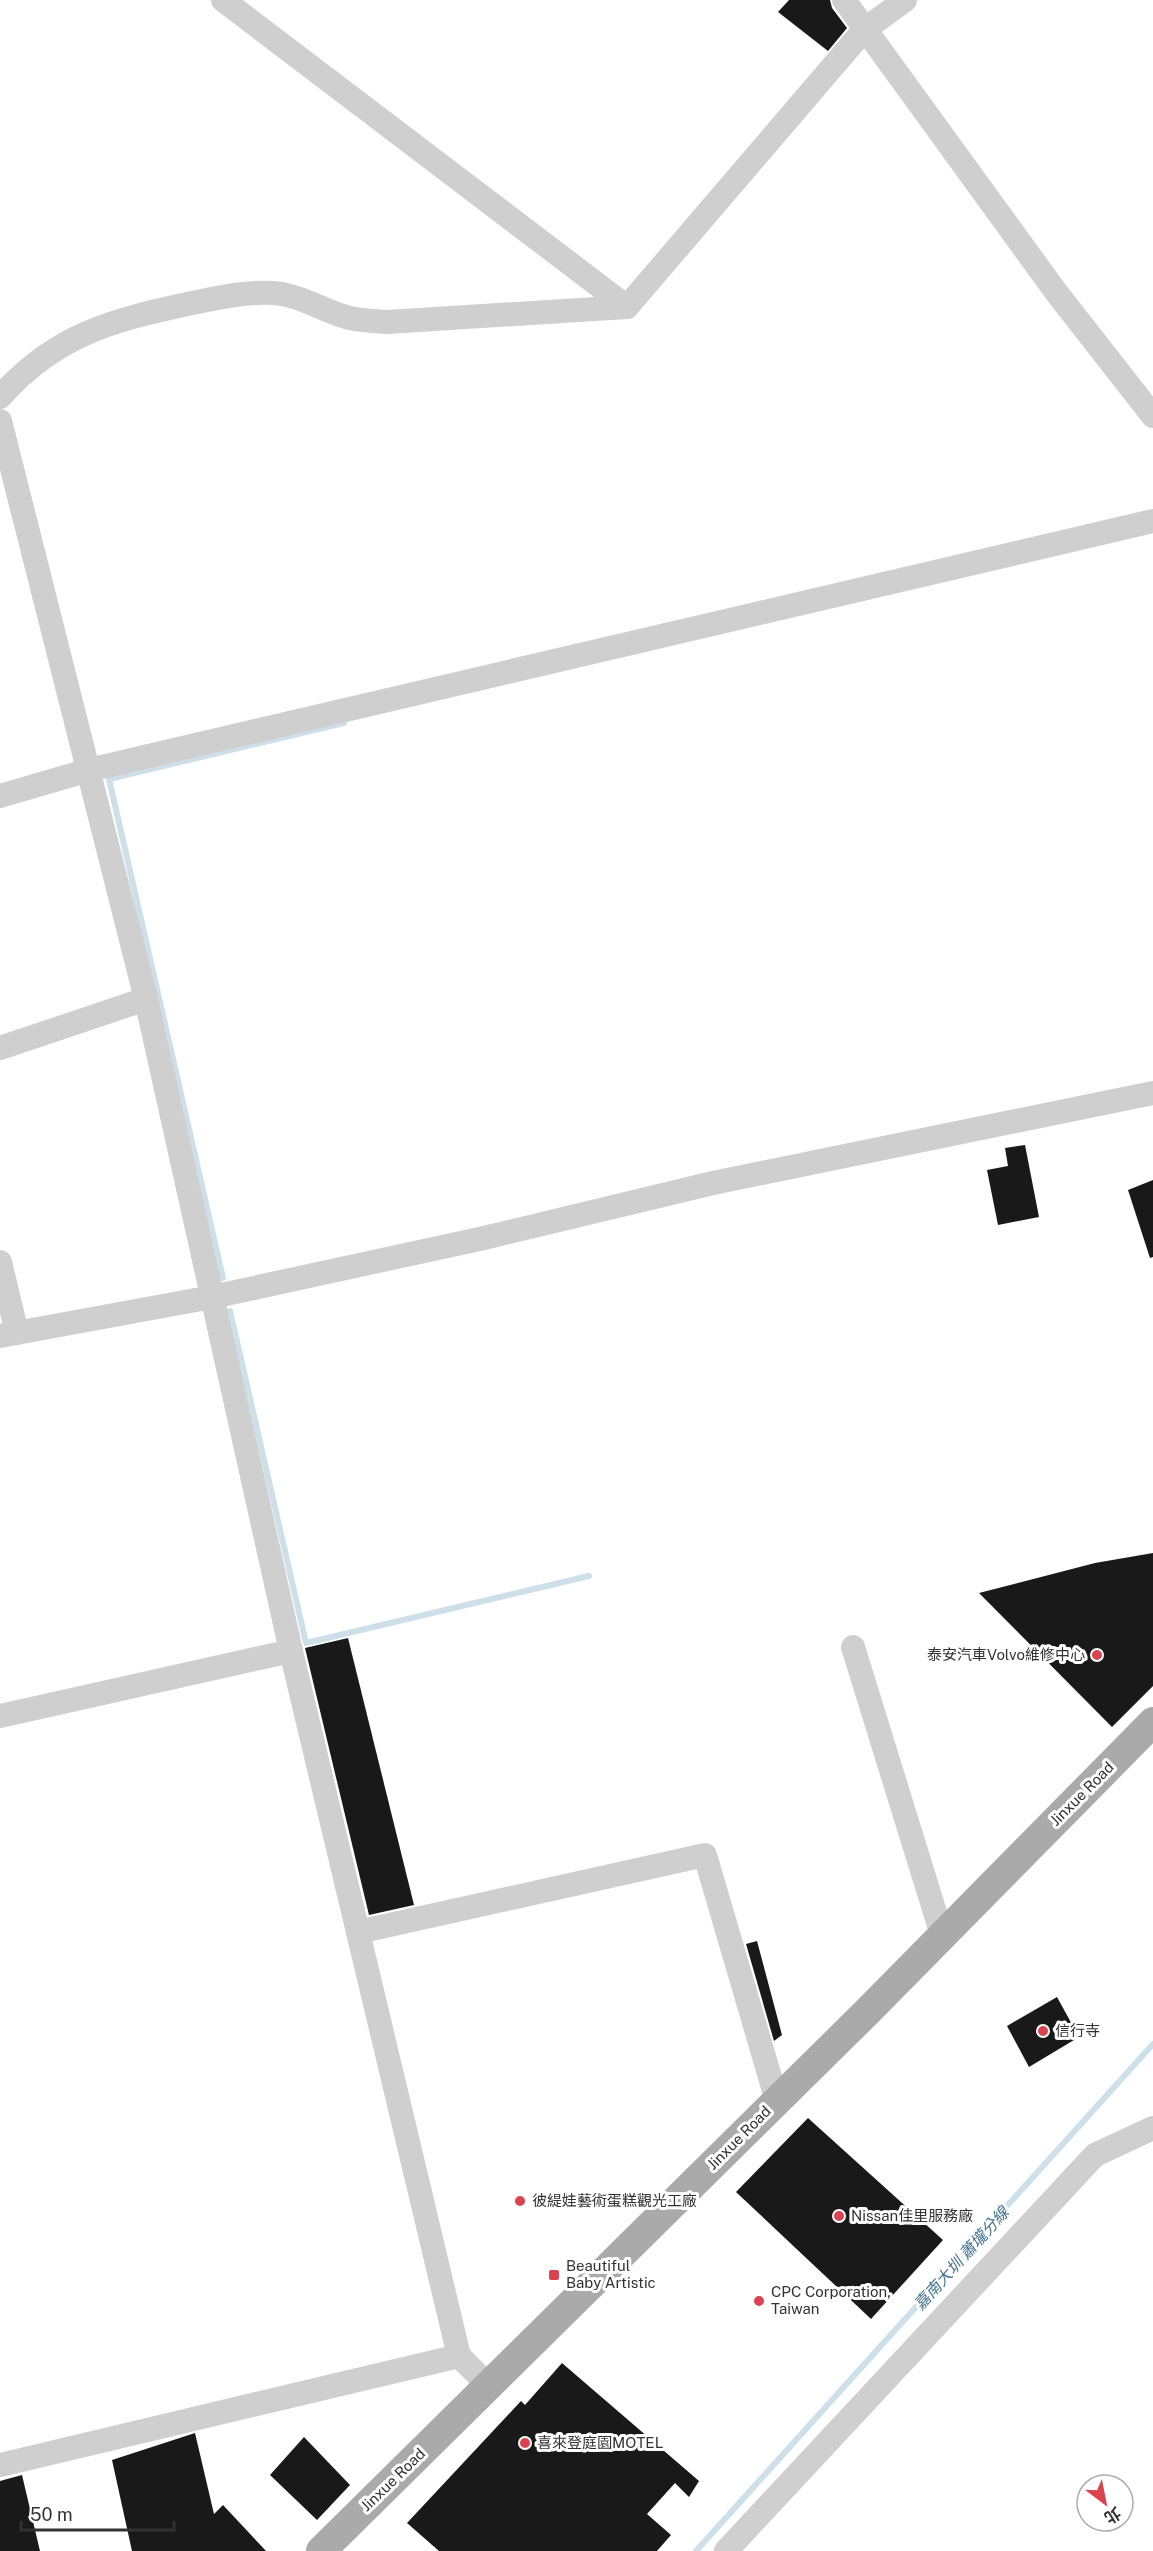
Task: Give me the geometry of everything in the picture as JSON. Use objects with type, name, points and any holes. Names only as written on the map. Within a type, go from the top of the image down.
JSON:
[{"type":"main road","name":"Jinxue Road","points":[[321,2551],[777,2101],[1153,1722]]},
{"type":"lane","points":[[222,0],[627,307]]},
{"type":"lane","points":[[844,0],[1056,292],[1153,416]]},
{"type":"lane","points":[[0,397],[17,377],[41,357],[72,339],[127,317],[243,293],[283,294],[355,319],[387,322],[627,307],[864,30],[905,0]]},
{"type":"lane","points":[[0,421],[146,999],[291,1651],[459,2356],[489,2386]]},
{"type":"lane","points":[[0,796],[89,770],[1153,521]]},
{"type":"lane","points":[[0,1048],[146,999]]},
{"type":"lane","points":[[0,1262],[9,1334],[212,1297],[484,1238],[713,1183],[1153,1093]]},
{"type":"lane","points":[[853,1647],[942,1935]]},
{"type":"lane","points":[[0,1716],[291,1651]]},
{"type":"lane","points":[[358,1932],[705,1855],[777,2101]]},
{"type":"lane","points":[[726,2551],[1095,2155],[1153,2128]]},
{"type":"lane","points":[[0,2465],[459,2356]]},
{"type":"building","points":[[789,0],[830,0],[832,8],[847,28],[828,51],[778,12]]},
{"type":"building","points":[[1025,1145],[1039,1217],[998,1225],[987,1170],[1008,1166],[1005,1148]]},
{"type":"building","points":[[1153,1180],[1153,1257],[1150,1258],[1128,1190]]},
{"type":"building","name":"泰安汽車Volvo維修中心","points":[[1153,1553],[1153,1686],[1112,1727],[979,1593],[1095,1563]]},
{"type":"building","points":[[348,1638],[414,1905],[369,1915],[305,1648]]},
{"type":"building","points":[[757,1941],[782,2035],[774,2041],[746,1944]]},
{"type":"building","name":"信行寺","points":[[1057,1997],[1079,2037],[1029,2067],[1007,2026]]},
{"type":"building","name":"Nissan佳里服務廠","points":[[808,2118],[943,2240],[871,2319],[736,2192]]},
{"type":"building","name":"喜來登庭園MOTEL","points":[[562,2363],[699,2481],[689,2497],[675,2483],[647,2514],[671,2535],[657,2551],[439,2551],[407,2523],[521,2401],[525,2405]]},
{"type":"building","points":[[195,2433],[214,2514],[223,2505],[266,2551],[132,2551],[112,2460]]},
{"type":"building","points":[[304,2437],[350,2485],[317,2520],[270,2475]]},
{"type":"building","points":[[22,2475],[40,2551],[0,2551],[0,2481]]},
{"type":"waterway","points":[[223,1278],[109,779],[344,723]]},
{"type":"waterway","points":[[230,1311],[306,1643],[589,1576]]},
{"type":"waterway","name":"嘉南大圳 蕭壠分線","points":[[696,2551],[1153,2044]]},
{"type":"place","name":"泰安汽車Volvo維修中心","points":[[1097,1655]]},
{"type":"place","name":"信行寺","points":[[1043,2031]]},
{"type":"place","name":"彼緹娃藝術蛋糕觀光工廠","points":[[520,2201]]},
{"type":"place","name":"Nissan佳里服務廠","points":[[839,2216]]},
{"type":"place","name":"Beautiful Baby Artistic","points":[[554,2275]]},
{"type":"place","name":"CPC Corporation, Taiwan","points":[[759,2301]]},
{"type":"place","name":"喜來登庭園MOTEL","points":[[525,2443]]}]
